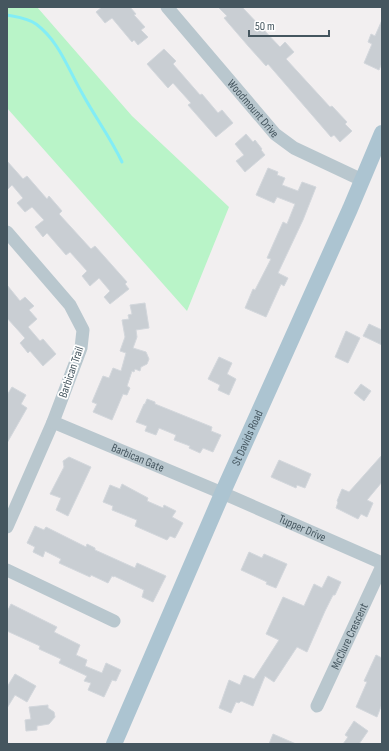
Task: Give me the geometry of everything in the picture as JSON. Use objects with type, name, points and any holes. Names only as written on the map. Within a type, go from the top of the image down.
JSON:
[{"type":"main road","name":"St Davids Road","points":[[114,744],[222,494],[350,210],[382,133]]},
{"type":"street","name":"Woodmount Drive","points":[[167,7],[275,134],[294,148],[362,180]]},
{"type":"street","name":"Barbican Trail","points":[[7,232],[70,305],[83,330],[81,348],[53,422],[7,527]]},
{"type":"street","name":"Barbican Gate","points":[[53,422],[222,494]]},
{"type":"street","name":"Tupper Drive","points":[[222,494],[382,565]]},
{"type":"street","name":"McClure Crescent","points":[[317,706],[382,565]]},
{"type":"street","points":[[7,570],[114,621]]},
{"type":"green space","points":[[7,7],[37,7],[132,116],[229,207],[187,311],[7,108]]},
{"type":"building","points":[[102,7],[130,7],[136,14],[134,15],[145,27],[141,30],[148,37],[138,45],[134,40],[132,42],[112,18],[105,23],[96,12]]},
{"type":"building","points":[[218,7],[242,7],[280,47],[285,42],[294,52],[286,59],[330,107],[332,106],[347,122],[345,124],[352,131],[340,142],[334,135],[331,137],[268,64],[266,66],[249,47],[224,18],[227,16]]},
{"type":"building","points":[[382,20],[382,63],[379,70],[364,63],[372,44],[368,42],[371,34],[375,36]]},
{"type":"building","points":[[164,49],[176,61],[173,64],[200,95],[202,94],[218,113],[222,110],[233,123],[216,137],[188,105],[191,103],[173,83],[168,88],[147,64]]},
{"type":"building","points":[[246,134],[253,142],[255,140],[265,155],[245,172],[236,161],[244,155],[235,144]]},
{"type":"building","points":[[7,161],[23,179],[27,176],[47,199],[49,196],[62,211],[59,214],[91,249],[95,246],[127,282],[125,284],[129,289],[110,304],[104,297],[110,291],[99,278],[90,286],[82,276],[87,271],[70,252],[66,255],[47,233],[43,237],[35,227],[44,220],[32,207],[25,212],[17,203],[23,198],[12,185],[7,190]]},
{"type":"building","points":[[268,168],[278,172],[277,175],[285,178],[282,185],[298,191],[302,182],[316,187],[303,220],[278,273],[288,278],[284,286],[281,284],[266,317],[245,308],[253,289],[255,290],[271,259],[267,258],[283,222],[287,224],[295,204],[277,197],[274,203],[256,195]]},
{"type":"building","points":[[7,285],[20,301],[25,297],[34,306],[29,310],[37,319],[28,327],[40,341],[43,339],[56,354],[43,366],[30,351],[28,353],[20,343],[25,338],[7,318]]},
{"type":"building","points":[[145,303],[149,328],[136,330],[137,337],[133,348],[146,352],[149,359],[147,364],[141,367],[140,371],[135,369],[134,372],[132,371],[127,386],[130,388],[127,395],[123,394],[112,420],[93,412],[97,404],[92,402],[103,376],[109,378],[113,368],[121,371],[126,353],[120,351],[125,337],[122,320],[129,319],[128,315],[132,314],[130,305]]},
{"type":"building","points":[[369,324],[382,330],[382,345],[363,336]]},
{"type":"building","points":[[346,331],[360,338],[348,363],[335,357]]},
{"type":"building","points":[[219,357],[232,363],[227,374],[236,379],[229,395],[218,390],[220,385],[208,379]]},
{"type":"building","points":[[361,384],[371,391],[364,401],[354,393]]},
{"type":"building","points":[[12,387],[26,395],[21,404],[27,408],[7,443],[7,395]]},
{"type":"building","points":[[147,399],[155,402],[155,404],[212,427],[211,431],[221,435],[213,452],[203,448],[200,453],[189,448],[190,446],[174,440],[176,435],[159,428],[156,435],[145,431],[147,426],[136,422]]},
{"type":"building","points":[[382,455],[382,482],[367,500],[373,503],[367,517],[361,514],[358,519],[336,508],[342,489],[349,492]]},
{"type":"building","points":[[69,457],[91,467],[68,516],[56,510],[61,498],[50,494],[64,467],[63,461]]},
{"type":"building","points":[[279,460],[311,474],[305,488],[297,485],[296,488],[271,477]]},
{"type":"building","points":[[122,484],[148,498],[147,501],[163,508],[164,505],[176,511],[172,517],[183,523],[175,538],[170,536],[167,540],[135,526],[137,520],[112,510],[113,506],[103,502],[110,485],[120,489]]},
{"type":"building","points":[[35,526],[44,530],[46,527],[86,547],[87,544],[95,548],[95,550],[135,568],[137,563],[166,576],[153,602],[142,597],[144,590],[114,576],[112,576],[108,583],[91,575],[90,577],[59,563],[61,559],[45,551],[43,557],[33,552],[35,547],[27,543]]},
{"type":"building","points":[[249,552],[262,558],[264,554],[287,564],[276,588],[266,584],[267,582],[241,570]]},
{"type":"building","points":[[328,576],[341,582],[325,611],[307,652],[297,647],[274,682],[265,676],[253,706],[241,701],[239,703],[236,702],[231,713],[219,708],[229,680],[240,685],[244,675],[254,679],[279,640],[266,634],[283,597],[304,606],[314,584],[322,588]]},
{"type":"building","points":[[11,604],[57,627],[54,632],[80,645],[76,655],[87,660],[85,666],[102,673],[106,663],[121,670],[116,681],[112,680],[104,697],[88,690],[91,683],[84,681],[87,676],[59,663],[61,659],[39,649],[40,646],[7,631],[7,612]]},
{"type":"building","points":[[376,655],[382,658],[382,704],[377,717],[356,707],[367,682],[364,681]]},
{"type":"building","points":[[15,674],[36,686],[27,702],[15,695],[7,708],[7,687]]},
{"type":"building","points":[[48,705],[48,708],[54,712],[55,717],[49,724],[37,726],[37,730],[26,731],[25,720],[31,719],[29,707]]},
{"type":"building","points":[[354,721],[368,731],[359,744],[343,744],[348,737],[345,735]]},
{"type":"building","points":[[273,734],[296,744],[269,744]]},
{"type":"waterway","points":[[7,15],[30,20],[44,31],[51,39],[113,144],[122,162]]}]
